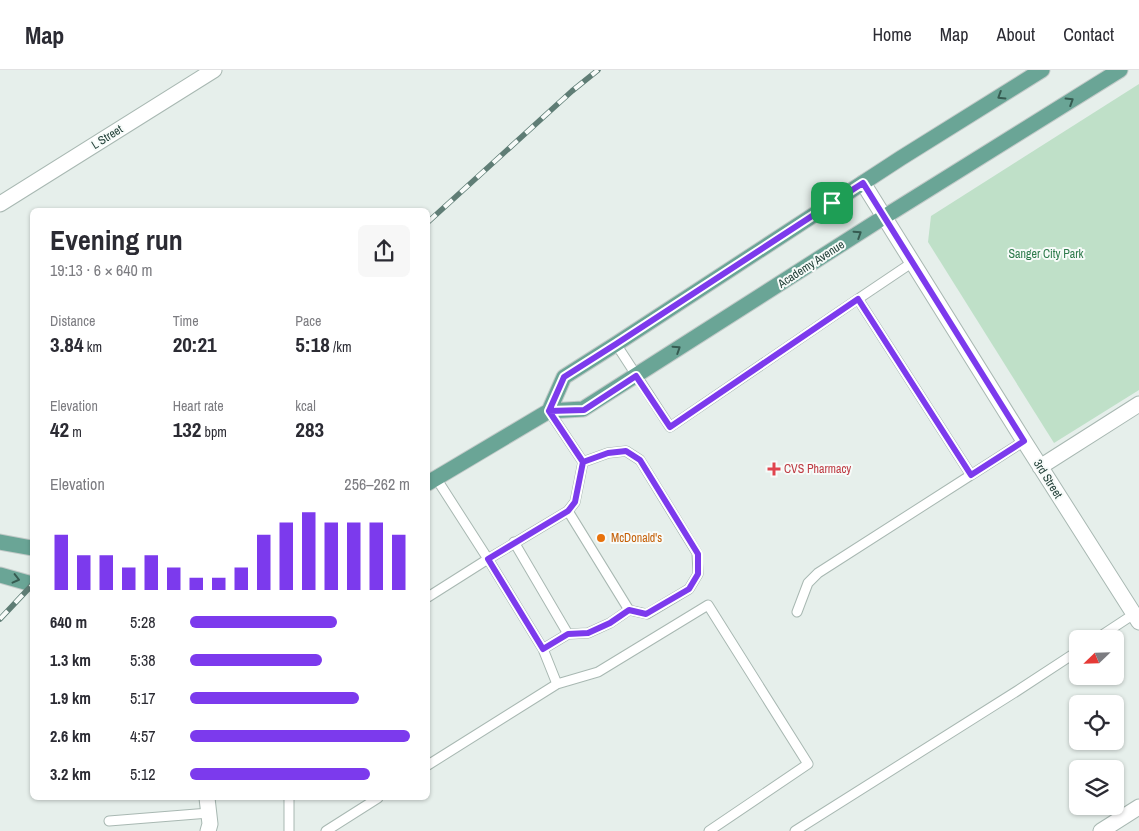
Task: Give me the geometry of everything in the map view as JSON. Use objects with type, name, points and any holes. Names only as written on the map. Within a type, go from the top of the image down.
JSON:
[{"type":"main road","points":[[549,411],[564,377],[863,183],[1042,70]]},
{"type":"main road","name":"Academy Avenue","points":[[432,481],[549,411],[584,410],[884,217],[1120,70]]},
{"type":"main road","points":[[0,542],[30,548]]},
{"type":"main road","points":[[0,575],[30,583]]},
{"type":"street","name":"L Street","points":[[0,204],[214,70]]},
{"type":"street","name":"3rd Street","points":[[863,183],[1136,618]]},
{"type":"street","points":[[1040,467],[1139,404]]},
{"type":"street","points":[[208,805],[210,824],[208,831]]},
{"type":"street","points":[[1102,831],[1139,807]]},
{"type":"lane","points":[[616,344],[670,427],[913,262]]},
{"type":"lane","points":[[858,299],[971,475]]},
{"type":"lane","points":[[430,596],[514,542],[568,511],[575,502],[583,462],[549,411]]},
{"type":"lane","points":[[797,612],[808,583],[818,573],[1024,441]]},
{"type":"lane","points":[[568,511],[629,610],[646,614],[689,589],[698,574],[698,554],[640,460],[626,451],[608,453],[583,462]]},
{"type":"lane","points":[[432,481],[488,559],[543,649],[557,684]]},
{"type":"lane","points":[[514,542],[568,634]]},
{"type":"lane","points":[[430,765],[557,684],[598,672],[708,606],[808,764],[709,831]]},
{"type":"lane","points":[[543,649],[568,634],[588,633],[610,623],[629,610]]},
{"type":"lane","points":[[1113,630],[1136,618]]},
{"type":"lane","points":[[795,831],[1069,657]]},
{"type":"lane","points":[[289,800],[289,831]]},
{"type":"lane","points":[[326,831],[375,800]]},
{"type":"lane","points":[[109,821],[208,805]]},
{"type":"green space","name":"Sanger City Park","points":[[1139,84],[1139,390],[1054,443],[928,242],[931,216]]},
{"type":"railway","points":[[430,220],[572,91],[598,70]]},
{"type":"railway","points":[[0,619],[30,587]]},
{"type":"place","name":"CVS Pharmacy","points":[[774,469]]},
{"type":"place","name":"McDonald's","points":[[601,538]]},
{"type":"route","points":[[832,203],[564,377],[549,411],[583,462],[575,502],[568,511],[488,559],[543,649],[568,634],[588,633],[610,623],[629,610],[646,614],[689,589],[698,574],[698,554],[640,460],[626,451],[608,453],[583,462],[549,411],[584,410],[636,376],[670,427],[858,299],[971,475],[1024,441],[863,183],[832,203]]}]
